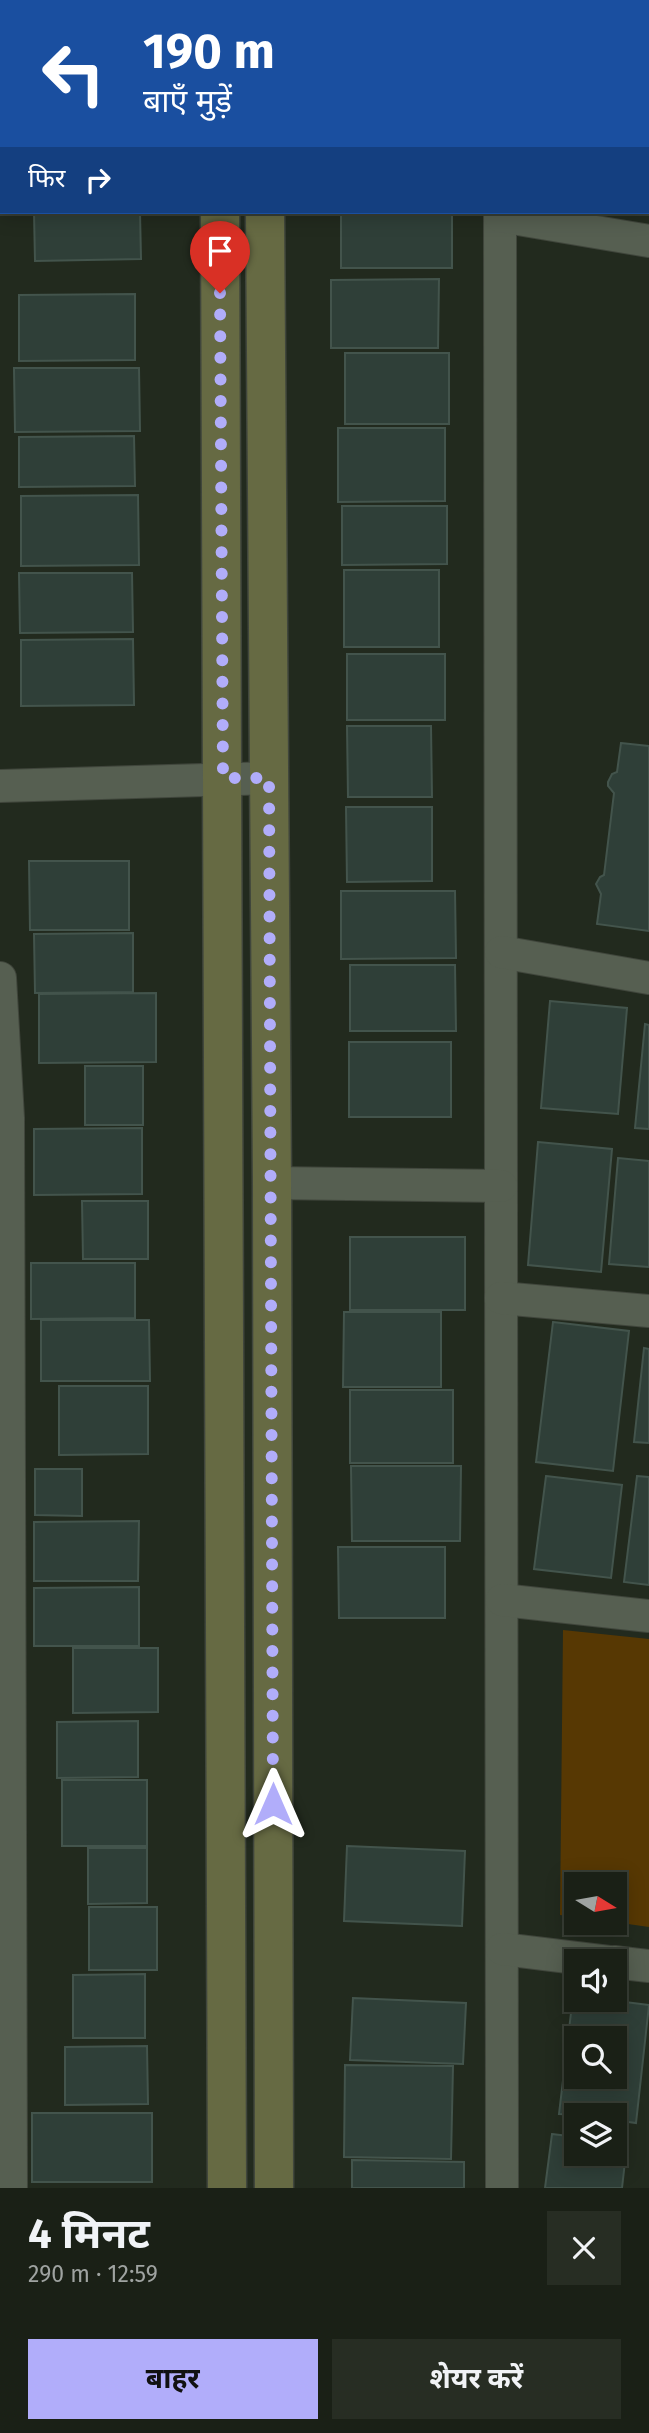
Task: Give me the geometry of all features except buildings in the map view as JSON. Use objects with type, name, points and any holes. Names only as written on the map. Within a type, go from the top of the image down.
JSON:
[{"type":"street","points":[[220,214],[227,2188]]},
{"type":"street","points":[[265,214],[272,1183],[274,2188]]},
{"type":"street","points":[[502,2188],[500,214],[649,241]]},
{"type":"street","points":[[0,786],[269,778]]},
{"type":"street","points":[[501,952],[649,978]]},
{"type":"street","points":[[0,978],[4,1118],[7,2177]]},
{"type":"street","points":[[272,1183],[501,1186]]},
{"type":"street","points":[[501,1298],[649,1311]]},
{"type":"street","points":[[502,1600],[649,1616]]},
{"type":"street","points":[[502,1949],[564,1956]]},
{"type":"street","points":[[627,1964],[649,1966]]},
{"type":"shaded area","points":[[563,1630],[649,1639],[649,1927],[627,1924],[627,1872],[564,1872],[564,1916],[560,1915]]},
{"type":"route","points":[[220,293],[223,778],[269,778],[273,1804]]}]
